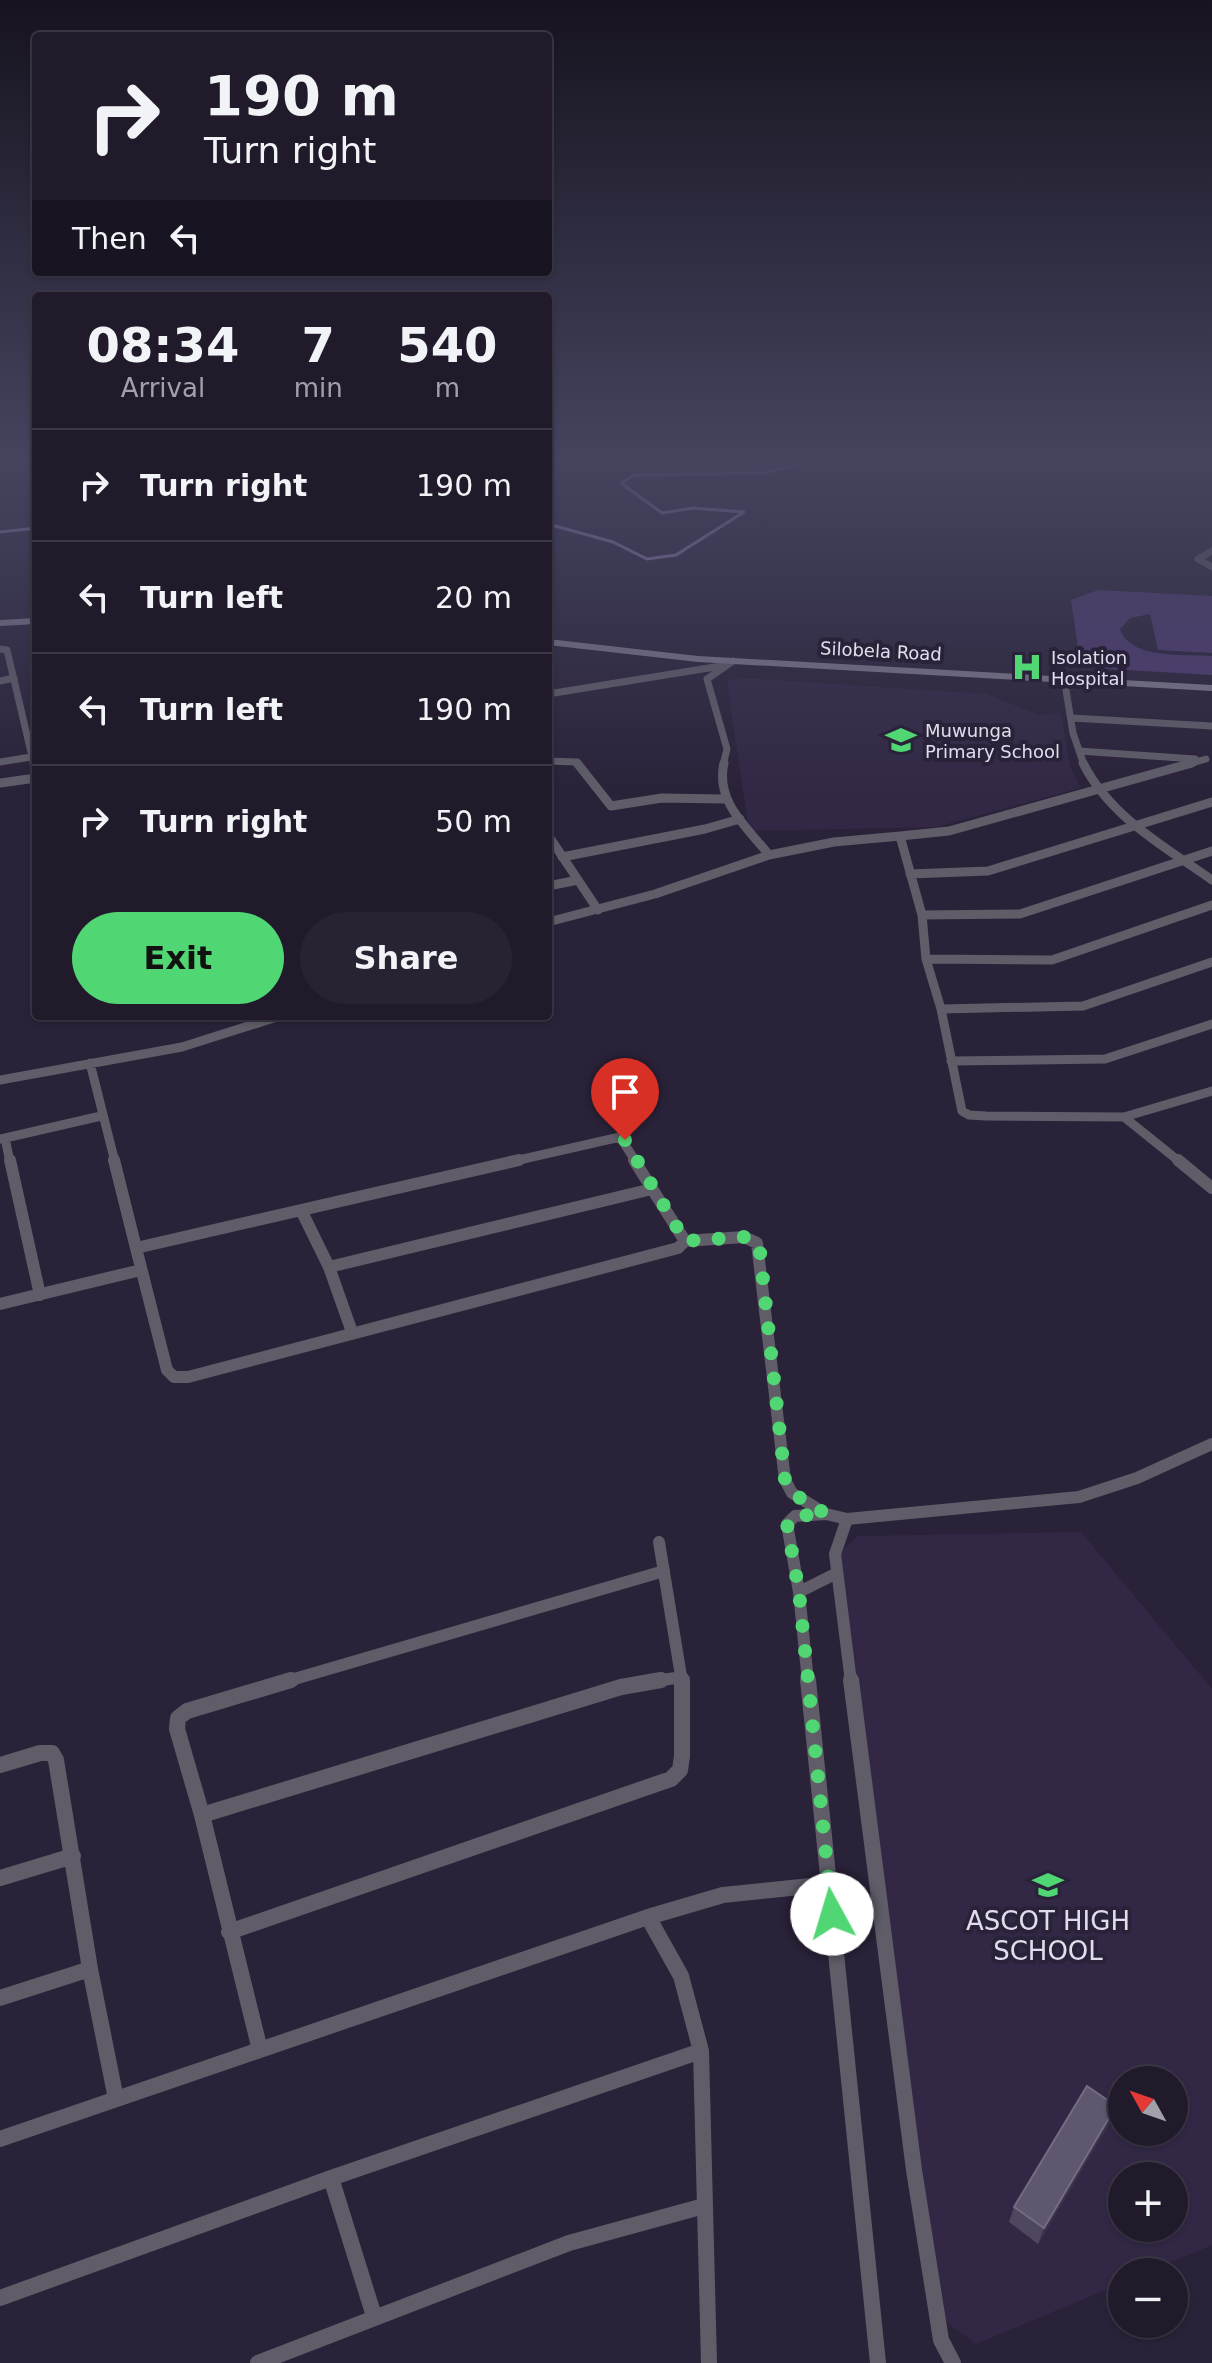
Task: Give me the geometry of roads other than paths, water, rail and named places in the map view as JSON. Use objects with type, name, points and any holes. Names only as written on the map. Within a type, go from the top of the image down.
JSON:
[{"type":"street","points":[[0,623],[32,621]]},
{"type":"street","name":"Silobela Road","points":[[552,642],[730,663],[1212,688]]},
{"type":"street","points":[[0,649],[7,650],[32,761]]},
{"type":"street","points":[[552,693],[730,663]]},
{"type":"street","points":[[730,663],[707,679],[727,749],[721,775],[724,799],[769,855]]},
{"type":"street","points":[[0,681],[14,678]]},
{"type":"street","points":[[1064,678],[1079,751],[1096,790],[1136,825],[1212,880]]},
{"type":"street","points":[[1072,718],[1212,726]]},
{"type":"street","points":[[1079,751],[1209,760]]},
{"type":"street","points":[[0,762],[31,757]]},
{"type":"street","points":[[552,921],[655,894],[769,855],[834,842],[949,831],[1209,760]]},
{"type":"street","points":[[552,761],[576,762],[611,806],[662,798],[724,799]]},
{"type":"street","points":[[0,783],[32,777]]},
{"type":"street","points":[[910,874],[988,871],[1212,802]]},
{"type":"street","points":[[562,857],[705,829],[740,819]]},
{"type":"street","points":[[900,836],[922,915],[926,959],[941,1009],[962,1111],[969,1115],[1124,1117],[1212,1091]]},
{"type":"street","points":[[552,841],[598,910]]},
{"type":"street","points":[[922,915],[1015,915],[1212,851]]},
{"type":"street","points":[[552,885],[578,880]]},
{"type":"street","points":[[926,959],[1052,960],[1212,905]]},
{"type":"street","points":[[941,1009],[1083,1006],[1212,962]]},
{"type":"street","points":[[0,1080],[182,1047],[267,1020]]},
{"type":"street","points":[[951,1061],[1105,1059],[1212,1024]]},
{"type":"street","points":[[90,1063],[167,1370],[174,1377],[188,1377],[678,1248],[685,1241],[744,1237],[757,1243],[785,1480],[792,1493],[826,1514]]},
{"type":"street","points":[[40,1295],[3,1139],[101,1116]]},
{"type":"street","points":[[1124,1117],[1212,1188]]},
{"type":"street","points":[[136,1248],[612,1137],[625,1140],[685,1241]]},
{"type":"street","points":[[1198,1174],[1212,1169]]},
{"type":"street","points":[[329,1267],[652,1189]]},
{"type":"street","points":[[301,1210],[329,1267],[352,1332]]},
{"type":"street","points":[[0,1304],[141,1270]]},
{"type":"street","points":[[878,2363],[799,1592],[787,1524],[795,1516],[826,1514],[847,1519],[1090,1496],[1212,1444]]},
{"type":"street","points":[[847,1519],[835,1554],[837,1573],[914,2170],[941,2340],[953,2363]]},
{"type":"street","points":[[229,1932],[671,1779],[680,1770],[682,1756],[682,1677],[659,1542]]},
{"type":"street","points":[[260,2050],[202,1815],[177,1729],[178,1718],[187,1711],[664,1571]]},
{"type":"street","points":[[799,1592],[837,1573]]},
{"type":"street","points":[[202,1815],[621,1687],[682,1677]]},
{"type":"street","points":[[0,1765],[40,1753],[52,1753],[56,1760],[90,1969],[116,2099]]},
{"type":"street","points":[[0,1878],[73,1856]]},
{"type":"street","points":[[0,2139],[648,1917],[723,1895],[829,1884]]},
{"type":"street","points":[[648,1917],[681,1976],[701,2051],[709,2363]]},
{"type":"street","points":[[0,1998],[90,1969]]},
{"type":"street","points":[[0,2298],[331,2178],[701,2051]]},
{"type":"street","points":[[331,2178],[374,2316]]},
{"type":"street","points":[[258,2363],[569,2243],[704,2206]]},
{"type":"place","name":"Isolation Hospital","points":[[1027,667]]},
{"type":"place","name":"Muwunga Primary School","points":[[901,740]]},
{"type":"place","name":"ASCOT HIGH SCHOOL","points":[[1048,1885]]}]
